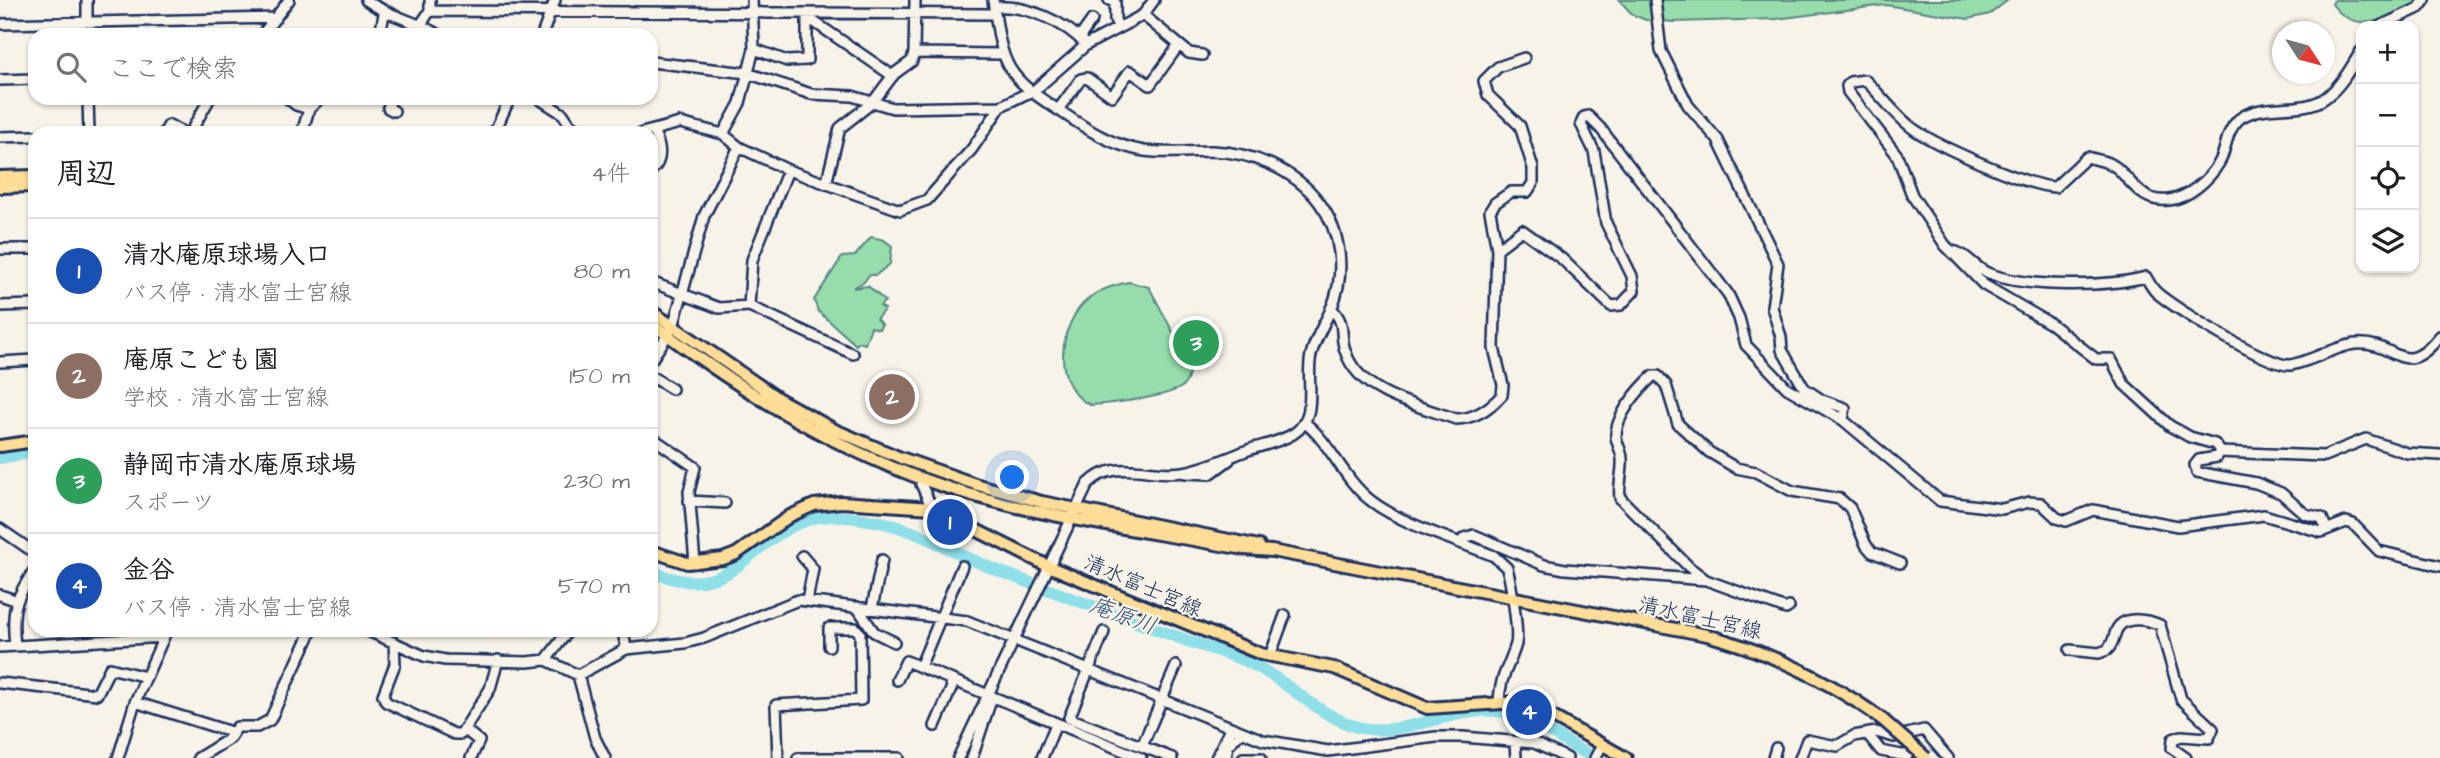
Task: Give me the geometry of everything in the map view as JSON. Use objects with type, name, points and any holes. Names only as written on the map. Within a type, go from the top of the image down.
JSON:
[{"type":"main road","points":[[0,177],[28,176]]},
{"type":"main road","points":[[0,187],[28,186]]},
{"type":"main road","name":"清水富士宮線","points":[[658,318],[731,382],[807,428],[923,479],[982,498],[1247,541],[1272,551],[1732,642],[1810,672],[1883,720],[1926,758]]},
{"type":"main road","name":"清水富士宮線","points":[[658,326],[844,434],[952,477],[1073,512]]},
{"type":"main road","points":[[0,446],[28,441]]},
{"type":"main road","name":"清水富士宮線","points":[[658,554],[679,562],[695,564],[736,554],[770,528],[814,505],[841,502],[932,508],[1048,566],[1181,624],[1270,656],[1334,667],[1427,708],[1499,702],[1527,705],[1601,747],[1626,758]]},
{"type":"street","points":[[87,0],[87,28]]},
{"type":"street","points":[[268,28],[289,0]]},
{"type":"street","points":[[366,0],[384,14],[428,28]]},
{"type":"street","points":[[421,24],[430,11],[430,0]]},
{"type":"street","points":[[545,28],[555,0]]},
{"type":"street","points":[[723,134],[740,103],[754,49],[752,0]]},
{"type":"street","points":[[826,184],[840,128],[873,102],[893,76],[910,64],[914,53],[915,0]]},
{"type":"street","points":[[1109,0],[1115,2],[1115,20],[1119,28]]},
{"type":"street","points":[[1083,41],[1119,28],[1143,15],[1154,0]]},
{"type":"street","points":[[1655,0],[1657,36],[1666,63],[1688,105],[1718,140],[1778,264],[1772,307],[1782,337],[1782,350],[1804,388],[1822,400],[1845,408],[1843,420]]},
{"type":"street","points":[[2391,21],[2419,8],[2425,0]]},
{"type":"street","points":[[430,11],[752,12],[807,15],[915,14],[1009,6],[1056,22],[1083,41]]},
{"type":"street","points":[[972,758],[990,696],[1012,639],[1088,484],[1103,472],[1114,469],[1181,472],[1292,434],[1304,422],[1310,405],[1310,357],[1331,308],[1339,278],[1336,236],[1320,203],[1293,177],[1265,163],[1239,155],[1212,151],[1160,153],[1131,148],[1094,134],[1030,93],[1017,80],[1001,54],[994,7]]},
{"type":"street","points":[[381,28],[384,14]]},
{"type":"street","points":[[754,49],[787,61],[807,60],[807,15]]},
{"type":"street","points":[[807,15],[893,76]]},
{"type":"street","points":[[1143,15],[1189,52],[1202,55]]},
{"type":"street","points":[[0,24],[276,18]]},
{"type":"street","points":[[658,63],[747,74],[811,94],[852,96],[893,108],[1001,107],[1030,93],[1083,41],[1092,20]]},
{"type":"street","points":[[1058,110],[1081,79],[1087,78],[1112,96],[1130,71],[1150,85],[1179,45]]},
{"type":"street","points":[[914,53],[1001,54]]},
{"type":"street","points":[[1331,308],[1342,319],[1344,351],[1360,376],[1375,387],[1448,416],[1467,419],[1502,395],[1503,385],[1494,348],[1497,249],[1490,211],[1495,203],[1511,192],[1527,192],[1533,183],[1533,169],[1520,126],[1488,95],[1484,81],[1498,67],[1524,58]]},
{"type":"street","points":[[2219,452],[2215,444],[2190,437],[2170,426],[2124,384],[2111,359],[2096,359],[2051,324],[2002,298],[1984,285],[1952,251],[1912,195],[1897,155],[1848,92],[1850,82],[1865,80],[1913,129],[1959,155],[2055,187],[2087,157],[2117,169],[2136,191],[2167,201],[2182,197],[2203,182],[2220,162],[2230,130],[2238,120],[2252,113],[2312,103],[2326,97],[2356,58]]},
{"type":"street","points":[[0,80],[28,79]]},
{"type":"street","points":[[88,105],[89,126]]},
{"type":"street","points":[[194,126],[206,105]]},
{"type":"street","points":[[296,105],[309,109]]},
{"type":"street","points":[[304,126],[309,109],[313,105]]},
{"type":"street","points":[[389,105],[388,108],[394,111]]},
{"type":"street","points":[[497,126],[507,105]]},
{"type":"street","points":[[549,105],[563,114],[571,126]]},
{"type":"street","points":[[658,130],[680,123],[723,134],[740,147],[789,170],[892,209],[917,206],[927,200],[972,149],[1001,107]]},
{"type":"street","points":[[1497,249],[1522,230],[1562,259],[1611,306],[1621,305],[1634,291],[1632,276],[1606,223],[1594,151],[1581,124],[1584,117],[1588,116],[1728,294],[1740,318],[1746,345],[1787,388],[1843,420],[1940,501],[2002,509],[2029,502],[2042,503],[2057,519],[2066,521],[2093,510],[2178,526],[2264,515],[2321,532],[2346,522],[2353,524],[2379,551],[2440,566]]},
{"type":"street","points":[[0,136],[28,136]]},
{"type":"street","points":[[658,350],[671,332],[685,294],[704,216],[740,147]]},
{"type":"street","points":[[749,306],[752,260],[789,170]]},
{"type":"street","points":[[0,249],[28,249]]},
{"type":"street","points":[[1952,251],[1962,253],[1989,274],[2027,282],[2112,282],[2146,277],[2154,290],[2196,320],[2281,365],[2329,354],[2353,344],[2373,345],[2397,356],[2418,357],[2425,354],[2440,336]]},
{"type":"street","points":[[658,284],[719,308],[749,306],[853,354]]},
{"type":"street","points":[[0,306],[28,305]]},
{"type":"street","points":[[0,362],[28,360]]},
{"type":"street","points":[[1706,580],[1689,567],[1620,498],[1618,482],[1622,474],[1622,455],[1616,435],[1619,423],[1653,376],[1658,376],[1666,385],[1678,424],[1709,452],[1736,468],[1756,472],[1792,491],[1840,499],[1850,508],[1866,545],[1872,552],[1900,563]]},
{"type":"street","points":[[658,380],[672,389]]},
{"type":"street","points":[[1304,422],[1318,433],[1331,455],[1368,499],[1389,513],[1501,561],[1507,568],[1516,645],[1499,681],[1499,702]]},
{"type":"street","points":[[2326,528],[2322,518],[2305,514],[2281,493],[2229,475],[2197,472],[2195,465],[2199,460],[2211,460],[2219,452],[2324,456],[2366,439],[2407,453],[2440,455]]},
{"type":"street","points":[[658,442],[695,467],[689,501],[695,564]]},
{"type":"street","points":[[923,479],[921,484],[932,508]]},
{"type":"street","points":[[689,501],[725,503]]},
{"type":"street","points":[[0,528],[28,548]]},
{"type":"street","points":[[1462,543],[1464,538],[1474,536],[1544,565],[1565,569],[1706,580],[1786,609],[1789,607]]},
{"type":"street","points":[[802,556],[813,569],[807,601]]},
{"type":"street","points":[[872,608],[882,560]]},
{"type":"street","points":[[920,667],[962,566]]},
{"type":"street","points":[[15,646],[12,615],[15,600],[28,580]]},
{"type":"street","points":[[0,595],[15,600]]},
{"type":"street","points":[[578,675],[626,649],[685,643],[798,600],[967,621],[1230,729],[1263,740],[1328,751],[1436,737],[1542,746],[1567,758]]},
{"type":"street","points":[[857,607],[874,632],[894,642]]},
{"type":"street","points":[[1270,656],[1285,615]]},
{"type":"street","points":[[2070,650],[2099,653],[2107,650],[2119,626],[2128,621],[2150,620],[2160,625],[2180,699],[2213,729],[2209,738],[2182,736],[2172,739],[2172,748],[2186,758]]},
{"type":"street","points":[[778,758],[776,705],[861,701],[860,633],[855,628],[829,628],[829,646]]},
{"type":"street","points":[[1104,632],[1069,719],[1172,758]]},
{"type":"street","points":[[0,647],[128,637]]},
{"type":"street","points":[[118,758],[135,702],[165,637]]},
{"type":"street","points":[[198,758],[229,739],[231,732],[237,727],[257,727],[270,720],[309,637]]},
{"type":"street","points":[[382,637],[424,656],[445,660],[546,660],[578,675],[595,738],[605,758]]},
{"type":"street","points":[[546,660],[564,637]]},
{"type":"street","points":[[624,637],[626,649]]},
{"type":"street","points":[[394,643],[395,664],[383,695],[386,702],[454,734],[461,734],[491,689],[498,660]]},
{"type":"street","points":[[897,680],[906,661],[1141,758]]},
{"type":"street","points":[[1142,746],[1176,666]]},
{"type":"street","points":[[0,683],[97,694],[110,668],[146,677]]},
{"type":"street","points":[[935,726],[953,687],[950,680]]},
{"type":"street","points":[[958,758],[990,696]]},
{"type":"street","points":[[135,702],[231,732]]},
{"type":"street","points":[[1042,758],[1056,724]]},
{"type":"street","points":[[464,729],[480,741],[471,758]]},
{"type":"street","points":[[1216,758],[1230,729]]},
{"type":"street","points":[[1800,758],[1807,740],[1837,746],[1854,736],[1876,732],[1894,737],[1924,730],[1948,758]]},
{"type":"street","points":[[1226,758],[1228,745],[1240,733]]},
{"type":"street","points":[[1868,735],[1881,751],[1907,755],[1909,751]]},
{"type":"street","points":[[1515,743],[1516,758]]},
{"type":"street","points":[[1595,758],[1601,747]]},
{"type":"street","points":[[1773,758],[1776,748]]},
{"type":"street","points":[[1243,758],[1247,755],[1261,758]]},
{"type":"street","points":[[799,758],[899,758]]},
{"type":"green space","points":[[1619,0],[2008,0],[1990,14],[1968,19],[1886,5],[1776,19],[1674,22],[1646,20],[1633,15]]},
{"type":"green space","points":[[2334,0],[2425,0],[2377,21],[2353,20],[2342,15],[2332,4]]},
{"type":"green space","points":[[871,237],[884,240],[892,246],[890,264],[876,275],[869,275],[864,282],[853,288],[868,286],[885,301],[880,306],[885,309],[876,319],[882,324],[879,329],[871,327],[865,344],[859,342],[856,345],[818,311],[814,300],[842,257],[855,256]]},
{"type":"green space","points":[[1129,282],[1149,287],[1188,360],[1188,377],[1183,386],[1166,393],[1090,405],[1077,396],[1069,383],[1064,369],[1065,338],[1070,323],[1088,299],[1107,288]]},
{"type":"waterway","name":"庵原川","points":[[0,458],[28,452]]},
{"type":"waterway","name":"庵原川","points":[[658,573],[679,580],[702,581],[721,576],[788,528],[811,519],[840,516],[886,523],[918,534],[980,564],[1250,663],[1326,713],[1354,726],[1388,729],[1460,714],[1495,711],[1534,723],[1595,758]]},
{"type":"place","name":"静岡市清水庵原球場","points":[[1196,343]]},
{"type":"place","name":"庵原こども園","points":[[892,397]]},
{"type":"place","name":"清水庵原球場入口","points":[[950,522]]},
{"type":"place","name":"金谷","points":[[1529,712]]}]
